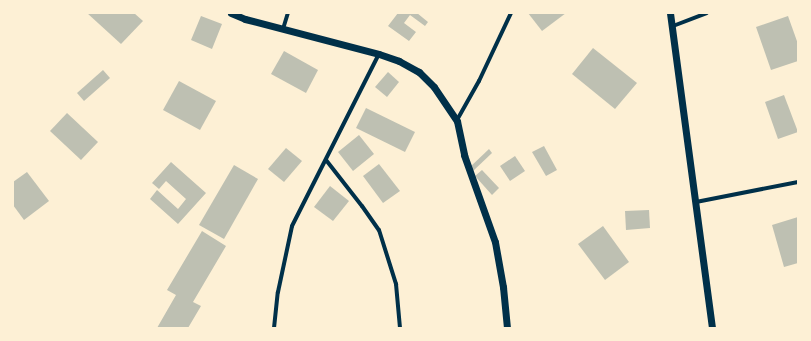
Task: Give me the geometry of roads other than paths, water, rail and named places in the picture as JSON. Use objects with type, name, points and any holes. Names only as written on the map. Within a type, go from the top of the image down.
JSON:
[{"type":"street","points":[[232,13],[245,19],[283,30],[379,54],[399,61],[419,72],[434,87],[457,121],[464,155],[495,242],[503,287],[507,328]]},
{"type":"street","points":[[283,30],[288,13]]},
{"type":"street","points":[[457,121],[479,81],[511,13]]},
{"type":"street","points":[[670,13],[673,26],[712,328]]},
{"type":"street","points":[[673,26],[707,13]]},
{"type":"street","points":[[274,328],[278,292],[292,226],[379,54]]},
{"type":"street","points":[[326,160],[379,230],[396,284],[400,328]]},
{"type":"street","points":[[696,202],[798,182]]}]
